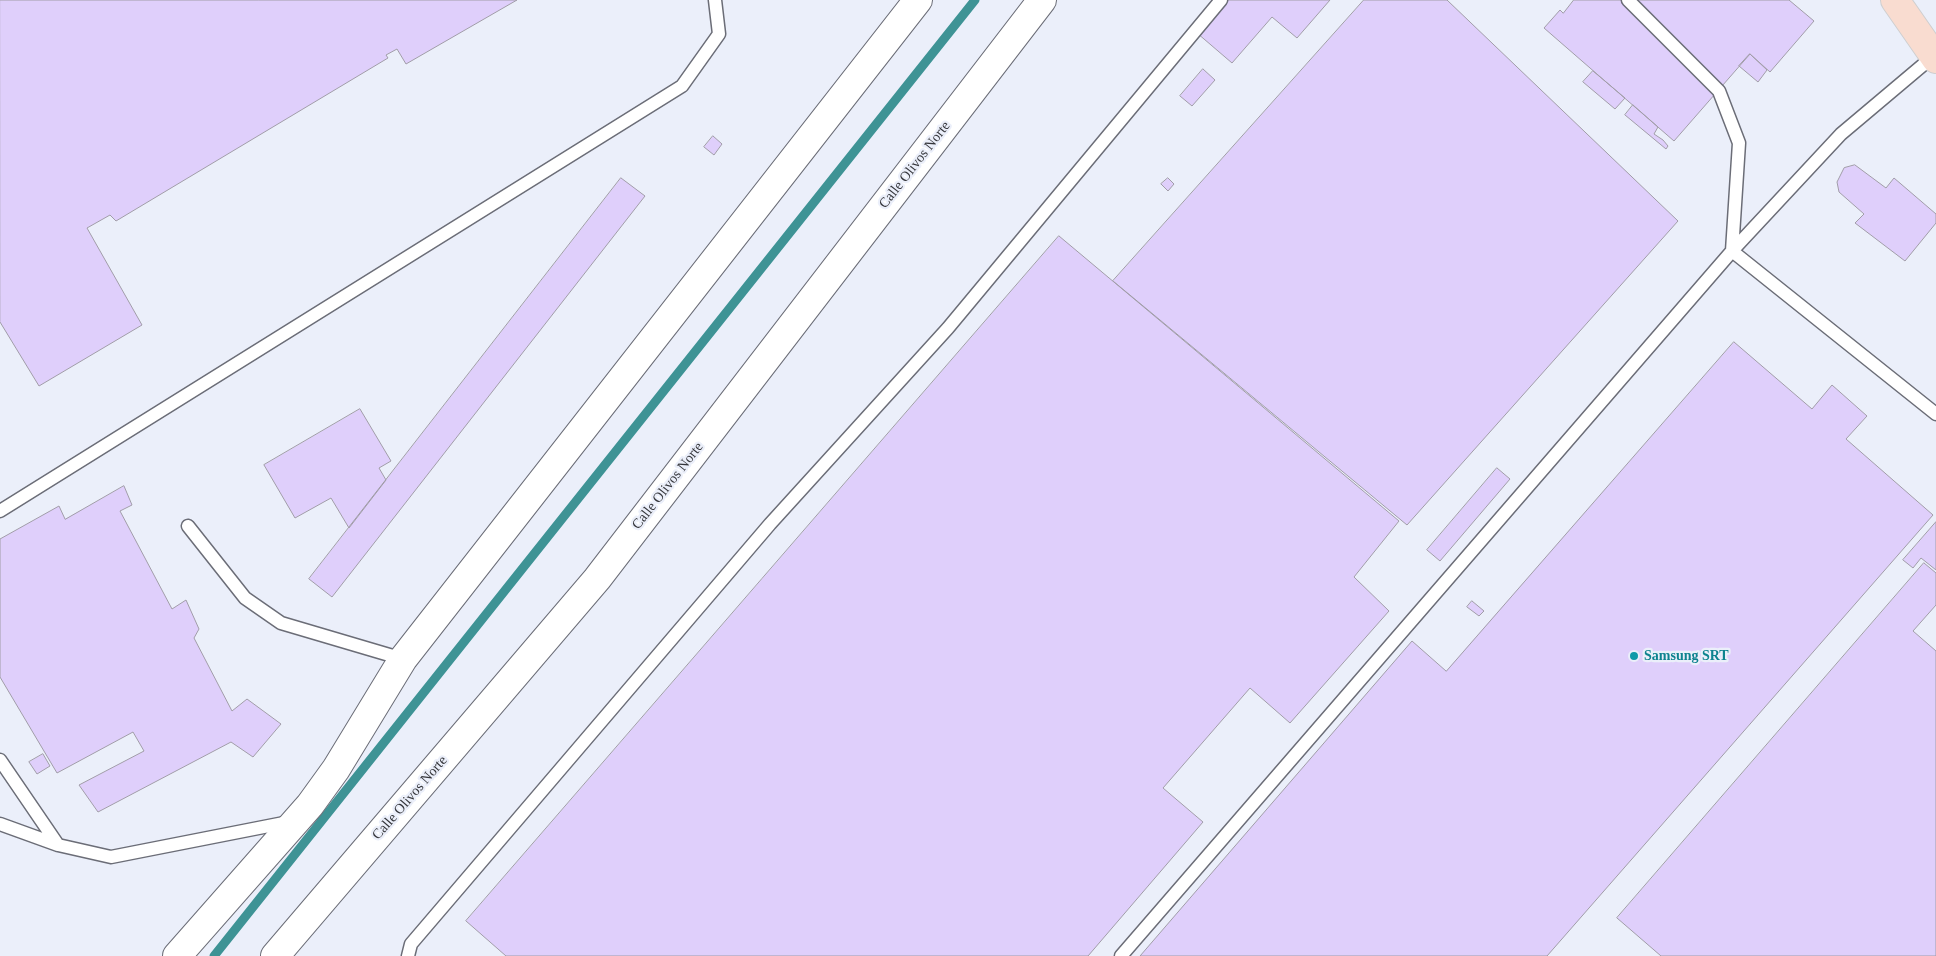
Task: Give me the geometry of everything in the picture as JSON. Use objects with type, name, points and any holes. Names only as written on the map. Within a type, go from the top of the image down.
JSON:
[{"type":"main road","points":[[177,956],[310,805],[336,769],[403,659],[918,0]]},
{"type":"main road","name":"Calle Olivos Norte","points":[[275,956],[597,579],[1042,0]]},
{"type":"main road","points":[[1895,0],[1935,56]]},
{"type":"lane","points":[[0,512],[682,86],[719,34],[715,0]]},
{"type":"lane","points":[[408,956],[410,944],[770,524],[948,328],[1221,0]]},
{"type":"lane","points":[[1628,0],[1719,91],[1740,143],[1732,251]]},
{"type":"lane","points":[[1121,956],[1732,251],[1841,134],[1935,56]]},
{"type":"lane","points":[[1732,251],[1936,414]]},
{"type":"lane","points":[[188,526],[245,598],[281,623],[403,659]]},
{"type":"lane","points":[[0,760],[58,845]]},
{"type":"lane","points":[[0,824],[58,845],[111,856],[294,822]]},
{"type":"building","points":[[0,0],[517,0],[406,64],[397,49],[386,55],[388,58],[116,221],[110,215],[87,228],[142,325],[39,386],[0,322]]},
{"type":"building","points":[[1226,0],[1330,0],[1297,38],[1272,17],[1232,63],[1197,33]]},
{"type":"building","points":[[1364,0],[1447,0],[1678,221],[1407,525],[1113,281]]},
{"type":"building","points":[[1574,0],[1789,0],[1814,21],[1770,72],[1750,54],[1674,141],[1544,28],[1560,10],[1563,13]]},
{"type":"building","points":[[1750,54],[1767,70],[1758,82],[1739,66]]},
{"type":"building","points":[[1203,69],[1215,80],[1192,106],[1180,96]]},
{"type":"building","points":[[1593,71],[1625,98],[1615,109],[1583,82]]},
{"type":"building","points":[[1633,105],[1658,127],[1654,134],[1668,146],[1666,149],[1625,115]]},
{"type":"building","points":[[713,136],[722,144],[714,155],[704,147]]},
{"type":"building","points":[[1855,165],[1886,188],[1894,178],[1936,214],[1936,223],[1905,261],[1855,223],[1864,214],[1839,192],[1837,182],[1844,168]]},
{"type":"building","points":[[621,178],[645,196],[332,597],[309,579]]},
{"type":"building","points":[[1168,178],[1174,184],[1168,191],[1161,184]]},
{"type":"building","points":[[1059,236],[1399,521],[1354,577],[1389,611],[1290,723],[1250,688],[1163,788],[1203,822],[1088,956],[506,956],[466,921]]},
{"type":"building","name":"Samsung SRT","points":[[1734,342],[1812,409],[1832,385],[1867,416],[1846,439],[1933,515],[1547,956],[1140,956],[1412,641],[1446,671]]},
{"type":"building","points":[[360,409],[391,461],[379,468],[386,480],[349,528],[331,498],[295,518],[264,465]]},
{"type":"building","points":[[1497,468],[1510,479],[1440,561],[1427,550]]},
{"type":"building","points":[[124,486],[132,505],[120,511],[172,609],[186,600],[199,629],[194,638],[232,711],[247,699],[281,724],[253,757],[231,742],[98,812],[79,785],[144,751],[133,732],[57,773],[0,677],[0,539],[59,506],[65,519]]},
{"type":"building","points":[[1936,522],[1936,570],[1921,558],[1913,568],[1903,560]]},
{"type":"building","points":[[1924,563],[1936,573],[1936,605],[1913,631],[1936,651],[1936,956],[1661,956],[1617,918]]},
{"type":"building","points":[[1472,601],[1484,611],[1479,616],[1467,607]]},
{"type":"building","points":[[43,754],[50,766],[37,774],[29,762]]},
{"type":"waterway","points":[[214,956],[975,0]]},
{"type":"place","name":"Samsung SRT","points":[[1634,656]]}]
